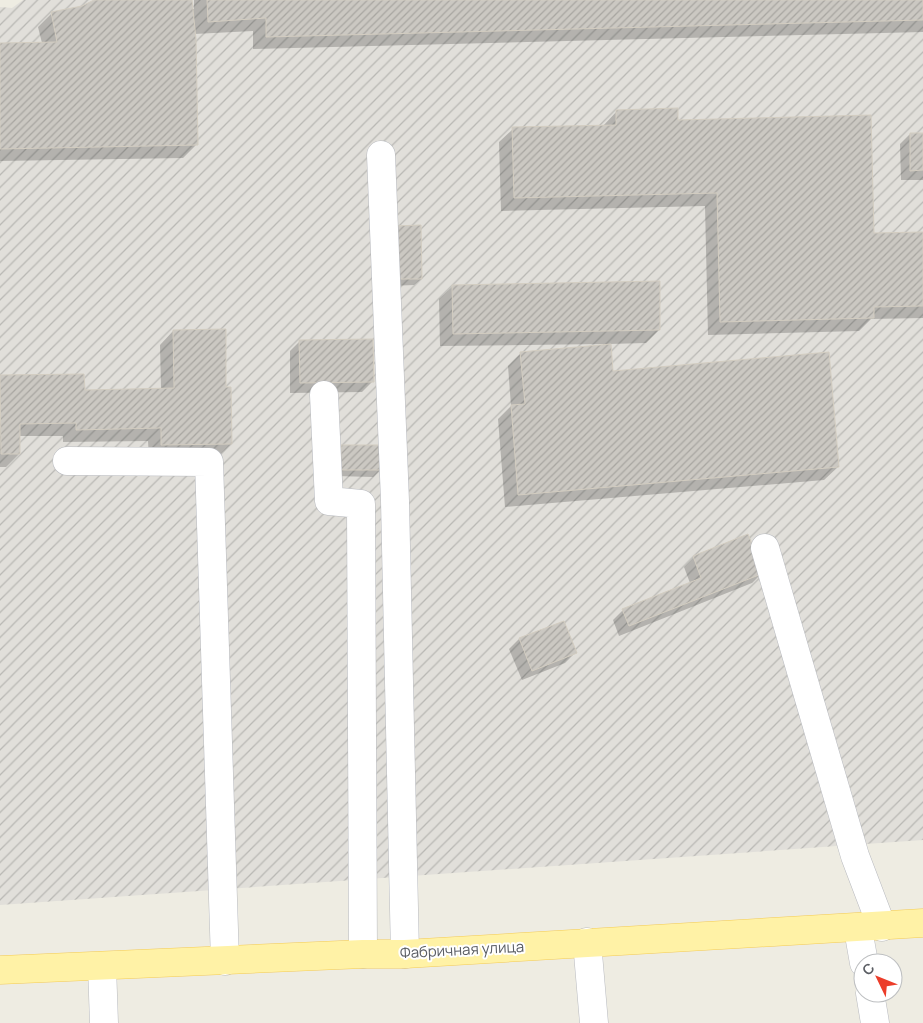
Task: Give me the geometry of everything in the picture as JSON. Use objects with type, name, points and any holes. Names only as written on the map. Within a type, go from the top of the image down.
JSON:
[{"type":"main road","name":"Фабричная улица","points":[[0,970],[363,954],[405,954],[587,942],[870,928],[923,923]]},
{"type":"lane","points":[[381,155],[395,502],[405,954]]},
{"type":"lane","points":[[324,395],[329,501],[361,504],[363,954]]},
{"type":"lane","points":[[67,461],[209,462],[226,961]]},
{"type":"lane","points":[[765,548],[855,856],[870,928],[866,953]]},
{"type":"lane","points":[[587,942],[594,1023]]},
{"type":"lane","points":[[102,966],[104,1023]]},
{"type":"lane","points":[[872,1003],[875,1023]]},
{"type":"shaded area","points":[[23,0],[923,0],[923,840],[0,905],[0,7],[12,8]]},
{"type":"building","points":[[94,0],[192,0],[196,39],[198,145],[0,149],[0,43],[57,42],[51,12],[82,6]]},
{"type":"building","points":[[207,0],[923,0],[923,20],[266,37],[266,18],[208,22]]},
{"type":"building","points":[[678,108],[678,120],[871,115],[874,233],[923,232],[923,306],[874,307],[874,318],[720,322],[717,193],[514,198],[512,127],[616,125],[616,110]]},
{"type":"building","points":[[910,133],[923,133],[923,170],[910,171]]},
{"type":"building","points":[[421,225],[422,279],[395,279],[394,226]]},
{"type":"building","points":[[660,281],[660,330],[453,334],[452,285]]},
{"type":"building","points":[[226,329],[226,387],[231,387],[232,444],[161,445],[161,428],[76,430],[76,423],[20,424],[20,454],[1,454],[0,375],[84,374],[85,390],[174,388],[173,330]]},
{"type":"building","points":[[373,339],[374,382],[300,383],[299,340]]},
{"type":"building","points":[[611,344],[613,371],[829,352],[839,467],[518,495],[511,405],[525,404],[520,352]]},
{"type":"building","points":[[341,445],[382,445],[381,470],[341,470]]},
{"type":"building","points":[[748,534],[764,573],[629,626],[622,609],[701,578],[693,556]]},
{"type":"building","points":[[564,621],[577,653],[532,671],[519,638]]}]
